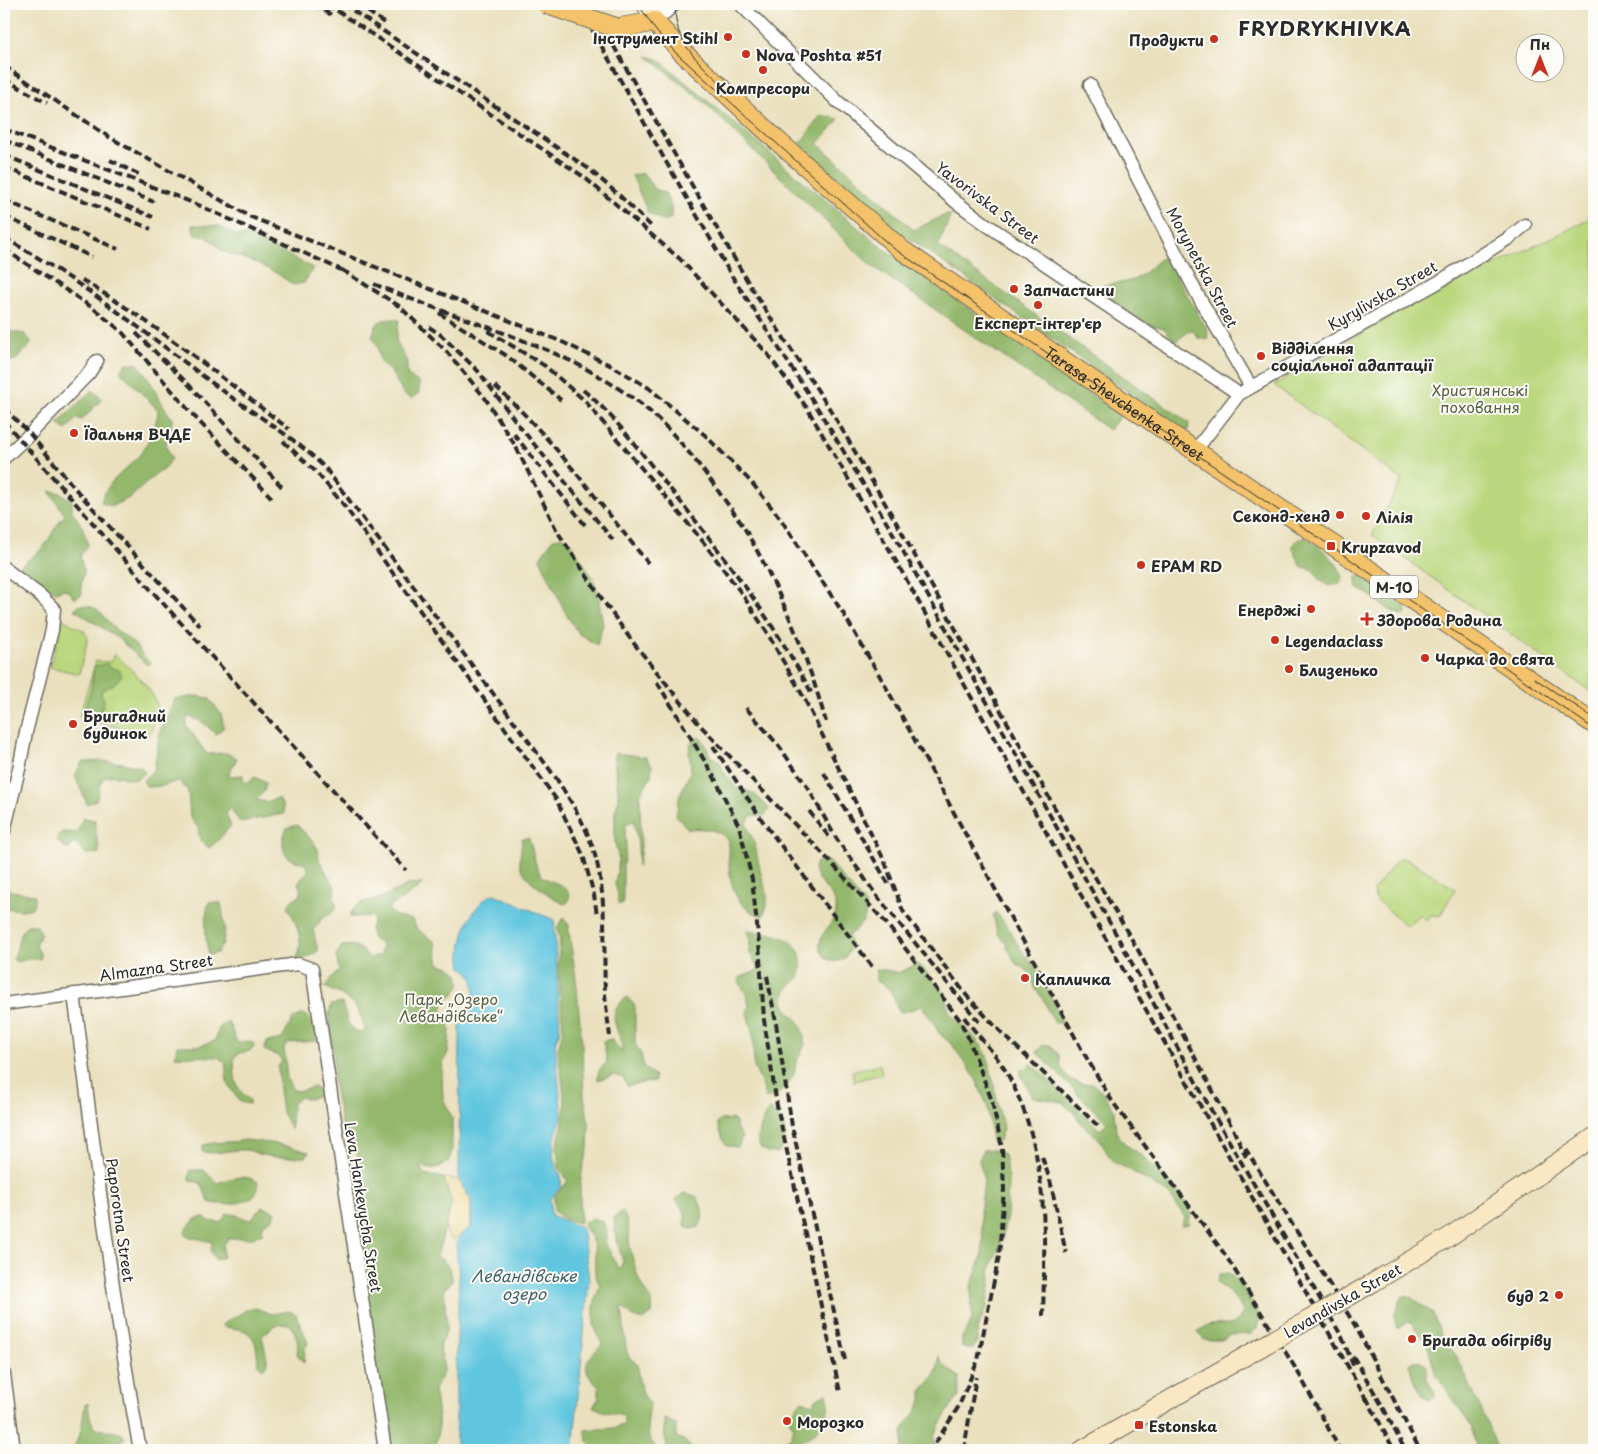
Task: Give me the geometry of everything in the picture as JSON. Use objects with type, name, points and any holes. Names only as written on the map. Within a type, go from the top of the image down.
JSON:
[{"type":"main road","points":[[546,4],[617,28],[655,22],[646,4]]},
{"type":"main road","name":"Tarasa Shevchenka Street","points":[[655,22],[681,51],[782,145],[902,250],[1594,724]]},
{"type":"main road","name":"Levandivska Street","points":[[1082,1450],[1449,1237],[1594,1137]]},
{"type":"street","points":[[655,22],[675,4]]},
{"type":"street","name":"Yavorivska Street","points":[[742,6],[837,102],[956,202],[987,226],[1239,394]]},
{"type":"street","name":"Morynetska Street","points":[[1090,85],[1197,294],[1251,387]]},
{"type":"street","name":"Kyrylivska Street","points":[[1251,387],[1437,283],[1509,238],[1525,225]]},
{"type":"street","points":[[4,458],[89,373],[97,360]]},
{"type":"street","points":[[1195,451],[1239,394],[1251,387]]},
{"type":"street","points":[[4,568],[42,596],[54,609],[52,630],[4,831]]},
{"type":"street","name":"Almazna Street","points":[[4,1004],[298,964],[312,969]]},
{"type":"street","name":"Leva Hankevycha Street","points":[[312,969],[385,1450]]},
{"type":"street","name":"Paporotna Street","points":[[74,994],[131,1402],[140,1450]]},
{"type":"street","points":[[4,1374],[14,1450]]},
{"type":"green space","points":[[647,56],[658,59],[880,246],[1121,416],[1109,430],[868,263],[705,103]]},
{"type":"green space","points":[[821,115],[839,119],[818,144],[914,230],[945,215],[951,215],[938,246],[1189,423],[1188,431],[1178,427],[896,229],[800,144]]},
{"type":"green space","points":[[643,173],[654,189],[665,193],[671,207],[671,218],[664,221],[648,213],[632,175]]},
{"type":"green space","name":"Християнські поховання","points":[[1594,213],[1594,694],[1372,535],[1402,480],[1274,385],[1405,308],[1584,222]]},
{"type":"green space","points":[[192,225],[219,226],[237,236],[250,236],[313,268],[304,283],[293,285],[278,274],[256,263],[222,251],[206,237],[195,235]]},
{"type":"green space","points":[[1166,255],[1171,260],[1176,276],[1208,331],[1207,340],[1198,338],[1192,329],[1175,342],[1164,328],[1142,323],[1098,288],[1133,280],[1141,276]]},
{"type":"green space","points":[[399,320],[396,340],[407,362],[407,374],[419,383],[419,393],[412,399],[404,394],[391,372],[380,362],[378,347],[372,336],[378,323]]},
{"type":"green space","points":[[4,331],[25,334],[32,343],[17,359],[7,363],[4,361]]},
{"type":"green space","points":[[127,363],[138,364],[172,419],[166,442],[172,458],[164,469],[131,497],[112,506],[101,503],[103,496],[110,484],[144,449],[153,430],[158,410],[120,371]]},
{"type":"green space","points":[[92,390],[102,399],[82,420],[77,418],[66,430],[58,423]]},
{"type":"green space","points":[[49,491],[61,493],[72,501],[72,512],[86,536],[88,545],[80,556],[84,572],[81,585],[82,594],[74,599],[70,592],[64,589],[56,592],[23,574],[19,567],[42,549],[65,515]]},
{"type":"green space","points":[[561,536],[569,541],[592,576],[597,589],[603,625],[597,645],[579,634],[567,616],[540,558],[552,540]]},
{"type":"green space","points":[[1305,537],[1332,558],[1343,577],[1340,584],[1328,586],[1321,581],[1313,570],[1301,566],[1292,546],[1297,540]]},
{"type":"green space","points":[[1364,575],[1404,603],[1406,612],[1404,616],[1391,611],[1357,588],[1357,577]]},
{"type":"green space","points":[[81,605],[92,607],[100,612],[151,663],[147,665],[119,639],[74,609]]},
{"type":"green space","points":[[62,619],[84,631],[88,638],[79,674],[50,667]]},
{"type":"green space","points":[[115,654],[142,681],[154,698],[157,714],[149,736],[79,717],[96,661],[110,662]]},
{"type":"green space","points":[[107,664],[111,668],[119,670],[122,675],[114,684],[102,690],[101,694],[104,700],[101,710],[97,715],[88,717],[84,709],[91,691],[94,666]]},
{"type":"green space","points":[[197,696],[209,698],[221,714],[224,727],[216,734],[202,722],[188,716],[186,725],[207,754],[226,753],[237,758],[228,776],[243,775],[243,781],[246,783],[255,777],[266,783],[264,792],[256,800],[266,802],[279,798],[284,814],[240,822],[229,807],[226,814],[231,826],[209,848],[200,840],[198,828],[190,817],[188,791],[179,781],[162,786],[147,787],[143,780],[154,769],[160,731],[175,699]]},
{"type":"green space","points":[[700,737],[706,745],[710,756],[719,761],[723,771],[737,789],[755,795],[769,809],[764,816],[751,815],[746,824],[754,842],[767,895],[767,906],[763,916],[747,909],[737,897],[730,874],[727,839],[712,830],[688,829],[676,815],[680,794],[690,773],[689,753],[691,743]]},
{"type":"green space","points":[[615,753],[646,757],[652,766],[651,776],[640,795],[641,848],[638,867],[638,845],[634,820],[625,826],[626,847],[623,864],[622,904],[618,904],[615,884],[619,860],[615,843],[615,812],[618,802],[618,791]]},
{"type":"green space","points":[[102,761],[141,767],[145,773],[135,779],[115,776],[104,777],[96,800],[87,804],[75,776],[82,762]]},
{"type":"green space","points":[[83,818],[95,820],[99,853],[86,854],[76,843],[68,850],[57,841],[58,835],[63,832],[77,833]]},
{"type":"green space","points":[[297,825],[318,849],[319,860],[335,887],[334,898],[337,908],[320,920],[313,930],[318,951],[307,958],[296,958],[300,947],[299,933],[288,908],[292,900],[300,897],[301,891],[298,883],[309,870],[303,862],[291,859],[284,851],[283,845],[287,828]]},
{"type":"green space","points":[[522,838],[529,838],[537,868],[542,877],[563,886],[570,893],[568,902],[564,904],[545,893],[523,871],[520,865]]},
{"type":"green space","points":[[1407,859],[1455,889],[1440,916],[1431,915],[1427,920],[1419,915],[1407,926],[1375,899],[1374,890],[1397,860]]},
{"type":"green space","points":[[824,860],[828,861],[865,904],[866,909],[862,922],[848,936],[849,951],[842,960],[837,961],[826,958],[820,947],[820,941],[836,913],[835,901],[814,870],[815,864]]},
{"type":"green space","points":[[4,862],[7,862],[9,869],[5,886],[11,891],[35,895],[32,908],[23,910],[4,908]]},
{"type":"green space","points":[[411,883],[422,884],[388,909],[396,916],[412,920],[417,929],[435,942],[439,964],[450,967],[458,974],[460,985],[454,994],[445,1000],[442,1010],[449,1020],[450,1031],[448,1053],[443,1062],[442,1073],[443,1098],[452,1118],[452,1150],[449,1161],[440,1167],[430,1169],[420,1166],[424,1175],[444,1178],[452,1203],[437,1256],[449,1267],[452,1282],[444,1289],[447,1328],[440,1348],[444,1369],[434,1389],[438,1427],[433,1450],[390,1450],[387,1408],[375,1366],[372,1321],[361,1274],[369,1254],[359,1234],[355,1220],[358,1199],[354,1189],[360,1169],[359,1158],[341,1123],[333,1080],[334,1058],[329,1015],[331,1005],[342,1003],[348,1023],[355,1032],[366,1031],[359,1013],[352,1003],[325,987],[339,971],[336,955],[342,946],[351,945],[358,947],[370,958],[380,955],[382,945],[373,939],[370,929],[374,919],[371,916],[350,917],[352,911],[360,903],[381,898]]},
{"type":"green space","points":[[209,902],[221,903],[225,928],[223,943],[217,953],[209,955],[206,914]]},
{"type":"green space","points":[[996,912],[1044,980],[1062,1019],[1061,1023],[1055,1023],[1045,1002],[1035,988],[1032,976],[1016,964],[1006,944],[998,934],[993,916]]},
{"type":"green space","points":[[564,918],[570,927],[568,925],[576,978],[584,1096],[589,1125],[588,1150],[583,1165],[580,1187],[580,1223],[564,1219],[554,1211],[554,1197],[568,1181],[559,1168],[557,1147],[565,1104],[558,1049],[563,1030],[558,965],[560,941],[557,927]]},
{"type":"green space","points":[[27,925],[36,925],[41,932],[36,946],[41,955],[40,959],[17,962],[13,959],[19,938]]},
{"type":"green space","points":[[747,931],[772,934],[788,940],[799,951],[801,959],[799,976],[787,989],[784,999],[787,1009],[800,1024],[805,1045],[789,1083],[775,1099],[765,1097],[763,1087],[754,1067],[753,1035],[747,1013],[749,1006],[747,995],[741,986],[739,978],[759,970],[749,951],[750,941]]},
{"type":"green space","points":[[917,964],[923,968],[945,995],[948,1009],[954,1018],[971,1033],[984,1049],[988,1058],[1003,1128],[999,1141],[992,1142],[988,1108],[976,1079],[953,1046],[939,1033],[921,1006],[900,1012],[890,991],[876,981],[876,970],[898,973]]},
{"type":"green space","points":[[627,997],[635,1006],[635,1044],[641,1054],[644,1068],[655,1076],[655,1081],[627,1086],[623,1078],[614,1075],[598,1080],[598,1074],[607,1062],[603,1041],[611,1039],[622,1053],[620,1037],[614,1018],[619,1004]]},
{"type":"green space","points":[[303,1014],[310,1019],[314,1026],[317,1041],[288,1043],[284,1048],[287,1079],[293,1090],[301,1091],[314,1087],[324,1095],[309,1099],[300,1097],[292,1105],[291,1130],[282,1112],[279,1090],[278,1067],[282,1061],[278,1056],[264,1050],[267,1042],[282,1039],[293,1019]]},
{"type":"green space","points":[[228,1021],[237,1042],[250,1041],[255,1045],[250,1051],[239,1053],[234,1058],[236,1082],[240,1091],[250,1100],[249,1104],[240,1102],[233,1092],[227,1081],[226,1064],[218,1057],[175,1056],[177,1046],[198,1046],[215,1041],[219,1028]]},
{"type":"green space","points":[[1043,1045],[1050,1045],[1059,1055],[1061,1068],[1070,1079],[1083,1084],[1093,1084],[1104,1094],[1114,1110],[1116,1132],[1125,1144],[1147,1160],[1178,1192],[1191,1212],[1189,1225],[1181,1226],[1185,1218],[1170,1195],[1130,1170],[1116,1164],[1100,1140],[1062,1102],[1033,1097],[1021,1075],[1021,1070],[1027,1068],[1031,1063],[1100,1130],[1107,1123],[1036,1052]]},
{"type":"green space","points":[[880,1064],[882,1074],[854,1081],[852,1071]]},
{"type":"green space","points":[[770,1109],[782,1123],[785,1134],[779,1152],[768,1153],[760,1147],[757,1137],[765,1115]]},
{"type":"green space","points":[[732,1119],[736,1122],[736,1128],[742,1137],[738,1147],[727,1146],[717,1123],[721,1120]]},
{"type":"green space","points":[[245,1140],[278,1144],[309,1152],[305,1157],[279,1157],[245,1150],[213,1153],[202,1152],[203,1145]]},
{"type":"green space","points":[[983,1150],[994,1150],[1004,1154],[1008,1178],[1007,1215],[1001,1243],[990,1269],[991,1279],[987,1306],[977,1329],[978,1340],[973,1349],[962,1347],[962,1337],[972,1318],[971,1286],[982,1256],[983,1239],[980,1212],[984,1181],[979,1160]]},
{"type":"green space","points":[[190,1170],[204,1170],[217,1183],[238,1177],[253,1179],[258,1182],[257,1190],[251,1198],[240,1202],[220,1204],[209,1202],[201,1183],[189,1180]]},
{"type":"green space","points":[[684,1193],[696,1196],[700,1204],[703,1215],[699,1227],[691,1229],[687,1228],[685,1224],[685,1213],[676,1199]]},
{"type":"green space","points":[[262,1207],[275,1213],[273,1218],[263,1225],[262,1233],[253,1238],[229,1238],[223,1245],[223,1257],[216,1260],[211,1252],[212,1242],[186,1236],[185,1231],[195,1219],[204,1217],[209,1221],[220,1223],[227,1214],[231,1214],[252,1220]]},
{"type":"green space","points":[[622,1211],[627,1222],[630,1247],[637,1274],[652,1304],[652,1314],[642,1320],[632,1316],[622,1307],[626,1348],[629,1358],[638,1364],[640,1386],[650,1404],[647,1426],[649,1437],[657,1450],[595,1450],[587,1440],[585,1430],[614,1428],[624,1425],[624,1415],[593,1407],[599,1398],[599,1387],[589,1376],[587,1366],[591,1356],[602,1345],[594,1325],[594,1305],[600,1285],[595,1271],[594,1246],[583,1224],[592,1218],[602,1221],[607,1231],[605,1242],[619,1270],[623,1261],[616,1240],[614,1218]]},
{"type":"green space","points":[[1229,1273],[1243,1288],[1254,1306],[1260,1318],[1257,1328],[1251,1334],[1231,1335],[1221,1340],[1204,1340],[1198,1332],[1211,1325],[1234,1324],[1243,1312],[1232,1295],[1217,1283],[1219,1274]]},
{"type":"green space","points":[[1403,1296],[1413,1298],[1433,1314],[1442,1337],[1457,1357],[1498,1450],[1477,1450],[1471,1426],[1435,1372],[1428,1346],[1410,1321],[1397,1329],[1396,1312]]},
{"type":"green space","points":[[256,1308],[272,1314],[289,1311],[296,1314],[308,1343],[305,1348],[304,1363],[297,1354],[297,1338],[288,1324],[275,1325],[262,1336],[268,1363],[263,1369],[258,1365],[255,1342],[252,1337],[244,1331],[222,1325],[246,1310]]},
{"type":"green space","points":[[939,1356],[943,1365],[959,1377],[959,1396],[947,1412],[934,1436],[935,1445],[933,1450],[902,1450],[903,1432],[922,1400],[922,1390],[935,1375]]},
{"type":"green space","points":[[1420,1361],[1427,1366],[1427,1379],[1435,1392],[1435,1397],[1429,1400],[1422,1393],[1413,1378],[1410,1363]]},
{"type":"green space","points":[[827,1393],[829,1403],[826,1420],[815,1433],[787,1450],[768,1450],[767,1447],[773,1443],[791,1438],[794,1428],[788,1418],[802,1400],[812,1404],[817,1398]]},
{"type":"green space","points":[[88,1403],[91,1420],[96,1427],[121,1433],[125,1438],[117,1442],[108,1443],[106,1450],[73,1450],[81,1431],[85,1405]]},
{"type":"green space","points":[[664,1419],[676,1424],[676,1437],[684,1440],[691,1447],[688,1450],[668,1450],[664,1432]]},
{"type":"sand","points":[[444,1178],[459,1180],[471,1200],[471,1227],[466,1233],[454,1239],[448,1236],[446,1225],[452,1203]]},
{"type":"water","name":"Левандівське озеро","points":[[494,894],[554,920],[560,1030],[555,1043],[562,1117],[555,1137],[553,1156],[561,1176],[561,1187],[550,1199],[551,1215],[582,1228],[589,1280],[573,1450],[456,1450],[459,1278],[456,1244],[460,1235],[471,1227],[471,1200],[459,1180],[460,1026],[471,1010],[474,992],[472,978],[462,967],[461,957],[464,936],[472,915],[478,906]]},
{"type":"tram line","points":[[638,4],[656,31],[675,52],[893,248],[1331,546],[1594,729]]},
{"type":"tram line","points":[[676,4],[676,18],[684,43],[701,64],[731,93]]},
{"type":"tram line","points":[[1534,678],[1594,718]]},
{"type":"railway","points":[[314,4],[333,16]]},
{"type":"railway","points":[[327,4],[584,177],[680,259],[767,353],[807,408],[896,561],[1072,879],[1368,1402]]},
{"type":"railway","points":[[343,4],[589,169],[651,226]]},
{"type":"railway","points":[[358,4],[384,23]]},
{"type":"railway","points":[[578,4],[730,273],[815,404],[894,535],[1121,943],[1210,1108],[1342,1337],[1353,1365]]},
{"type":"railway","points":[[590,4],[752,289],[833,414],[900,529],[1066,828],[1138,950],[1246,1157]]},
{"type":"railway","points":[[4,66],[109,137],[251,217],[560,341],[614,367],[649,388],[706,436],[752,483],[780,518],[843,613],[885,685],[1082,1050],[1112,1101],[1226,1256],[1299,1374],[1340,1450]]},
{"type":"railway","points":[[4,79],[47,103]]},
{"type":"railway","points":[[4,129],[196,204],[348,273]]},
{"type":"railway","points":[[4,140],[154,202]]},
{"type":"railway","points":[[4,155],[153,217]]},
{"type":"railway","points":[[110,160],[140,175]]},
{"type":"railway","points":[[4,167],[151,229]]},
{"type":"railway","points":[[4,200],[118,249]]},
{"type":"railway","points":[[4,216],[92,257]]},
{"type":"railway","points":[[4,238],[60,272],[114,309],[219,388],[288,436],[326,469],[556,778],[574,806],[588,835],[599,873],[604,913],[605,994],[610,1036]]},
{"type":"railway","points":[[4,249],[93,308],[122,332],[192,414],[273,499]]},
{"type":"railway","points":[[342,270],[399,306],[446,351],[485,398],[516,447],[557,531],[632,641],[698,723],[886,923],[959,1019],[968,1037],[992,1101],[1002,1148],[1004,1189],[999,1256],[978,1360],[959,1406],[931,1450]]},
{"type":"railway","points":[[82,280],[136,314],[289,429]]},
{"type":"railway","points":[[374,284],[552,352],[601,377],[638,402],[659,420],[679,441],[714,485],[750,538],[794,628],[826,722]]},
{"type":"railway","points":[[439,313],[507,356],[561,400]]},
{"type":"railway","points":[[429,327],[441,335],[478,371],[520,427],[613,540]]},
{"type":"railway","points":[[488,331],[545,366],[585,401],[701,539],[742,594],[766,631],[803,696],[885,862],[903,911],[967,996],[996,1027],[1099,1127]]},
{"type":"railway","points":[[136,333],[190,386],[282,487]]},
{"type":"railway","points":[[495,386],[556,449],[648,563]]},
{"type":"railway","points":[[583,390],[605,410],[625,433],[724,557],[779,637],[812,694]]},
{"type":"railway","points":[[4,408],[30,434],[78,492],[200,626]]},
{"type":"railway","points":[[4,421],[151,590],[406,870]]},
{"type":"railway","points":[[514,434],[585,525]]},
{"type":"railway","points":[[283,441],[316,472],[343,504],[556,799],[583,855],[594,895],[597,915]]},
{"type":"railway","points":[[657,682],[712,773],[739,826],[752,879],[759,943],[764,1020],[777,1106],[840,1392]]},
{"type":"railway","points":[[746,708],[779,746],[808,788],[836,838],[877,896],[979,1022]]},
{"type":"railway","points":[[713,746],[764,823],[874,969]]},
{"type":"railway","points":[[824,773],[889,885]]},
{"type":"railway","points":[[809,811],[830,838]]},
{"type":"railway","points":[[767,976],[792,1126],[845,1360]]},
{"type":"railway","points":[[964,1017],[1006,1072],[1023,1110],[1032,1138],[1042,1196],[1044,1226],[1043,1316]]},
{"type":"railway","points":[[1245,1148],[1356,1327],[1420,1450]]},
{"type":"railway","points":[[1042,1157],[1050,1180],[1066,1253]]},
{"type":"railway","points":[[1353,1356],[1405,1450]]},
{"type":"railway","points":[[964,1450],[976,1377]]},
{"type":"railway","points":[[1366,1397],[1394,1450]]},
{"type":"place","name":"Інструмент Stihl","points":[[728,37]]},
{"type":"place","name":"Продукти","points":[[1214,39]]},
{"type":"place","name":"Nova Poshta #51","points":[[746,54]]},
{"type":"place","name":"Компресори","points":[[763,70]]},
{"type":"place","name":"Запчастини","points":[[1014,289]]},
{"type":"place","name":"Експерт-інтер'єр","points":[[1038,305]]},
{"type":"place","name":"Відділення соціальної адаптації","points":[[1261,356]]},
{"type":"place","name":"Їдальня ВЧДЕ","points":[[74,433]]},
{"type":"place","name":"Секонд-хенд","points":[[1340,515]]},
{"type":"place","name":"Лілія","points":[[1366,516]]},
{"type":"place","name":"Krupzavod","points":[[1331,546]]},
{"type":"place","name":"EPAM RD","points":[[1141,565]]},
{"type":"place","name":"Енерджі","points":[[1311,609]]},
{"type":"place","name":"Здорова Родина","points":[[1367,619]]},
{"type":"place","name":"Legendaclass","points":[[1275,640]]},
{"type":"place","name":"Чарка до свята","points":[[1425,658]]},
{"type":"place","name":"Близенько","points":[[1289,669]]},
{"type":"place","name":"Бригадний будинок","points":[[73,724]]},
{"type":"place","name":"Капличка","points":[[1025,978]]},
{"type":"place","name":"буд 2","points":[[1559,1295]]},
{"type":"place","name":"Бригада обігріву","points":[[1412,1339]]},
{"type":"place","name":"Морозко","points":[[787,1421]]},
{"type":"place","name":"Estonska","points":[[1139,1425]]},
{"type":"district","name":"FRYDRYKHIVKA","points":[[1325,28]]},
{"type":"park label","name":"Парк „Озеро Левандівське“","points":[[451,1006]]}]
